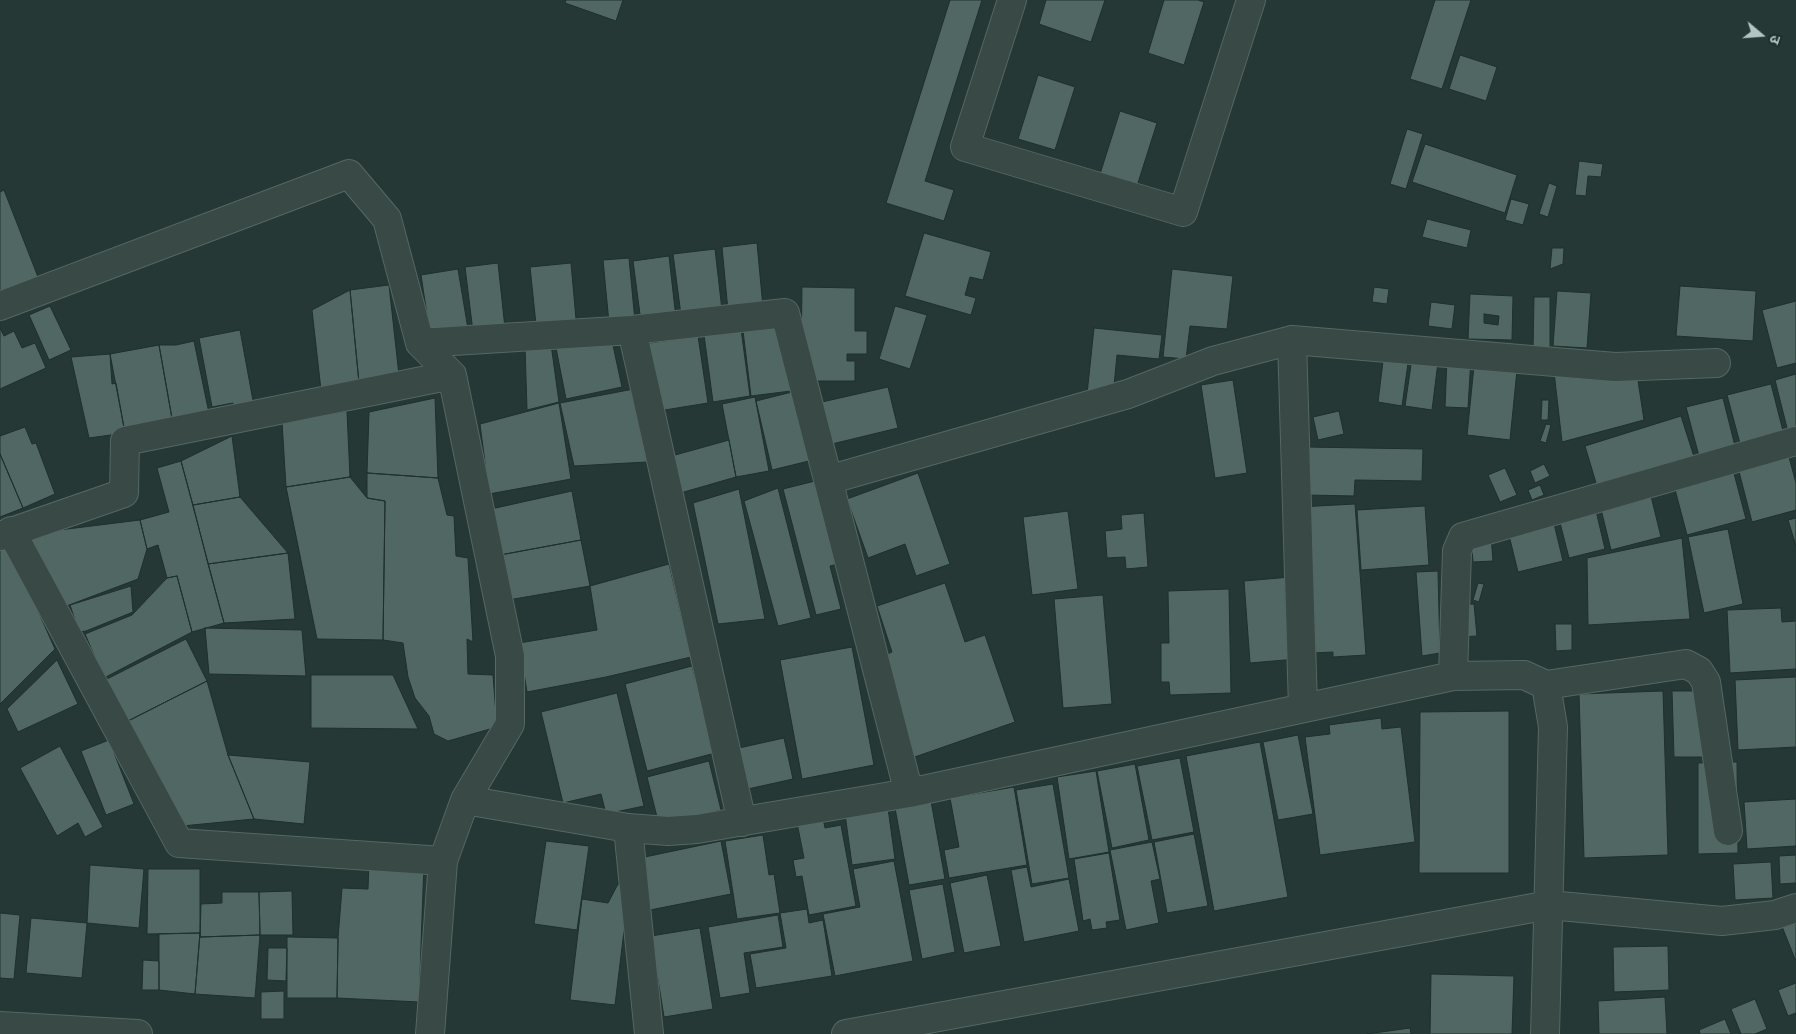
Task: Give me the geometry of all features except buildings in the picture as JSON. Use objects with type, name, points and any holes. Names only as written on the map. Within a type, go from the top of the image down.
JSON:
[{"type":"street","points":[[1012,0],[965,147],[1183,212],[1250,0]]},
{"type":"street","points":[[0,306],[349,174],[387,219],[420,343],[452,375],[510,656],[510,724],[465,800],[443,861],[430,1034]]},
{"type":"street","points":[[420,343],[632,330],[785,314],[910,793]]},
{"type":"street","points":[[632,330],[742,822]]},
{"type":"street","points":[[828,480],[1128,394],[1213,361],[1292,340],[1615,367],[1716,363]]},
{"type":"street","points":[[1292,340],[1303,708]]},
{"type":"street","points":[[443,861],[179,843],[6,534],[124,493],[125,442],[452,375]]},
{"type":"street","points":[[1453,676],[1456,551],[1463,537],[1796,441]]},
{"type":"street","points":[[465,800],[628,828],[668,831],[697,829],[910,793],[1453,676],[1524,675],[1546,685],[1686,664],[1699,671],[1706,682],[1728,831]]},
{"type":"street","points":[[1545,1034],[1553,727],[1546,685]]},
{"type":"street","points":[[628,828],[649,1034]]},
{"type":"street","points":[[846,1034],[1549,905],[1722,921],[1775,915],[1796,908]]},
{"type":"street","points":[[0,1026],[57,1032],[138,1034]]}]
